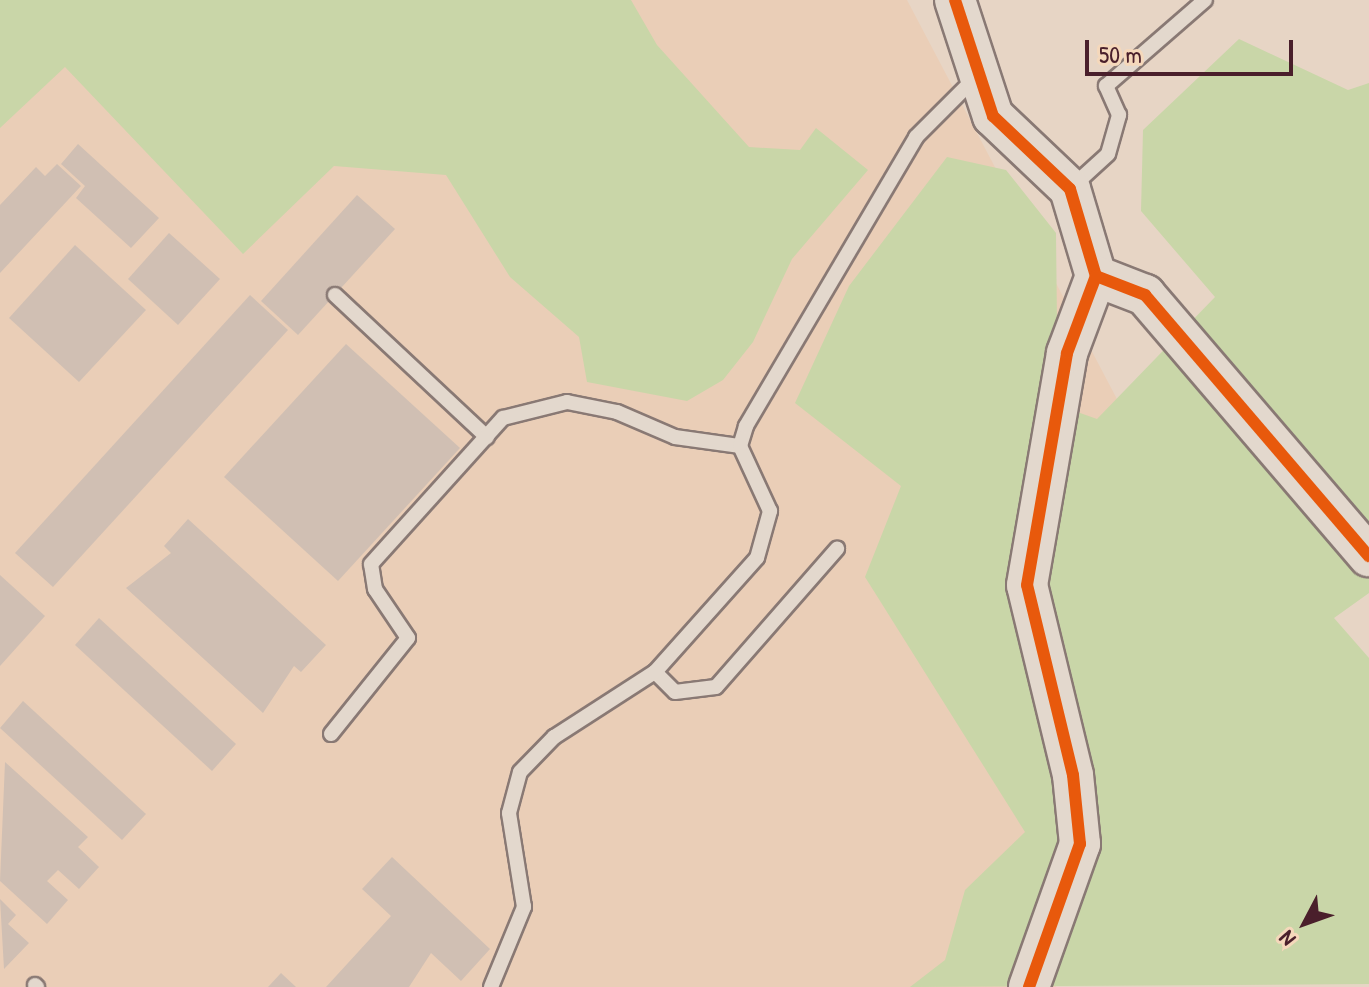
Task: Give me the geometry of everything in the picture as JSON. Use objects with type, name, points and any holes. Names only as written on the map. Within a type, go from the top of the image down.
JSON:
[{"type":"street","points":[[955,0],[993,116],[1070,189],[1096,276],[1067,353],[1027,585],[1073,775],[1080,844],[1029,987]]},
{"type":"street","points":[[1096,276],[1145,295],[1369,556]]},
{"type":"lane","points":[[1070,189],[1108,154],[1119,115],[1106,86],[1205,0]]},
{"type":"lane","points":[[740,446],[767,386],[916,137],[979,75]]},
{"type":"lane","points":[[335,295],[487,437]]},
{"type":"lane","points":[[331,734],[408,638],[375,589],[371,564],[503,418],[567,402],[675,437],[740,446]]},
{"type":"lane","points":[[491,987],[524,907],[509,813],[520,772],[554,737],[655,672],[693,636],[765,540],[765,488],[740,446]]},
{"type":"lane","points":[[655,672],[675,692],[716,687],[837,549]]},
{"type":"shaded area","points":[[0,0],[907,0],[1219,593],[1056,987],[0,987]]},
{"type":"green space","points":[[0,0],[631,0],[657,45],[749,147],[800,150],[816,128],[868,170],[792,259],[753,342],[723,380],[687,401],[587,382],[579,337],[510,277],[446,175],[334,166],[243,254],[65,67],[0,128]]},
{"type":"green space","points":[[1239,39],[1348,90],[1369,83],[1369,593],[1334,618],[1369,658],[1369,984],[910,987],[945,960],[965,890],[1025,832],[865,577],[901,486],[795,403],[849,286],[947,157],[1006,170],[1056,233],[1057,323],[1038,398],[1097,419],[1215,297],[1141,211],[1143,130]]},
{"type":"building","points":[[78,144],[159,218],[131,248],[76,198],[85,186],[61,164]]},
{"type":"building","points":[[57,164],[81,186],[0,273],[0,205],[36,167],[45,176]]},
{"type":"building","points":[[357,195],[395,229],[298,335],[261,301]]},
{"type":"building","points":[[169,233],[220,279],[178,325],[128,279]]},
{"type":"building","points":[[75,245],[146,310],[79,382],[9,318]]},
{"type":"building","points":[[250,295],[288,330],[53,587],[15,553]]},
{"type":"building","points":[[346,344],[460,448],[338,581],[224,477]]},
{"type":"building","points":[[188,519],[326,645],[301,672],[294,666],[263,713],[126,588],[171,553],[164,546]]},
{"type":"building","points":[[0,575],[45,616],[0,666]]},
{"type":"building","points":[[99,618],[236,744],[212,771],[75,645]]},
{"type":"building","points":[[23,701],[146,814],[122,840],[0,728]]},
{"type":"building","points":[[5,762],[88,837],[78,847],[99,867],[79,889],[58,870],[47,881],[68,900],[47,924],[0,881]]},
{"type":"building","points":[[392,857],[490,949],[461,981],[431,953],[409,987],[326,987],[391,916],[362,889]]},
{"type":"building","points":[[0,899],[16,915],[8,924],[29,943],[4,969]]},
{"type":"building","points":[[281,973],[296,987],[268,987]]},
{"type":"cycle path","points":[[955,0],[993,116],[1070,189],[1096,276],[1145,295],[1369,556]]},
{"type":"cycle path","points":[[1029,987],[1080,844],[1073,775],[1027,585],[1067,353],[1096,276]]}]
